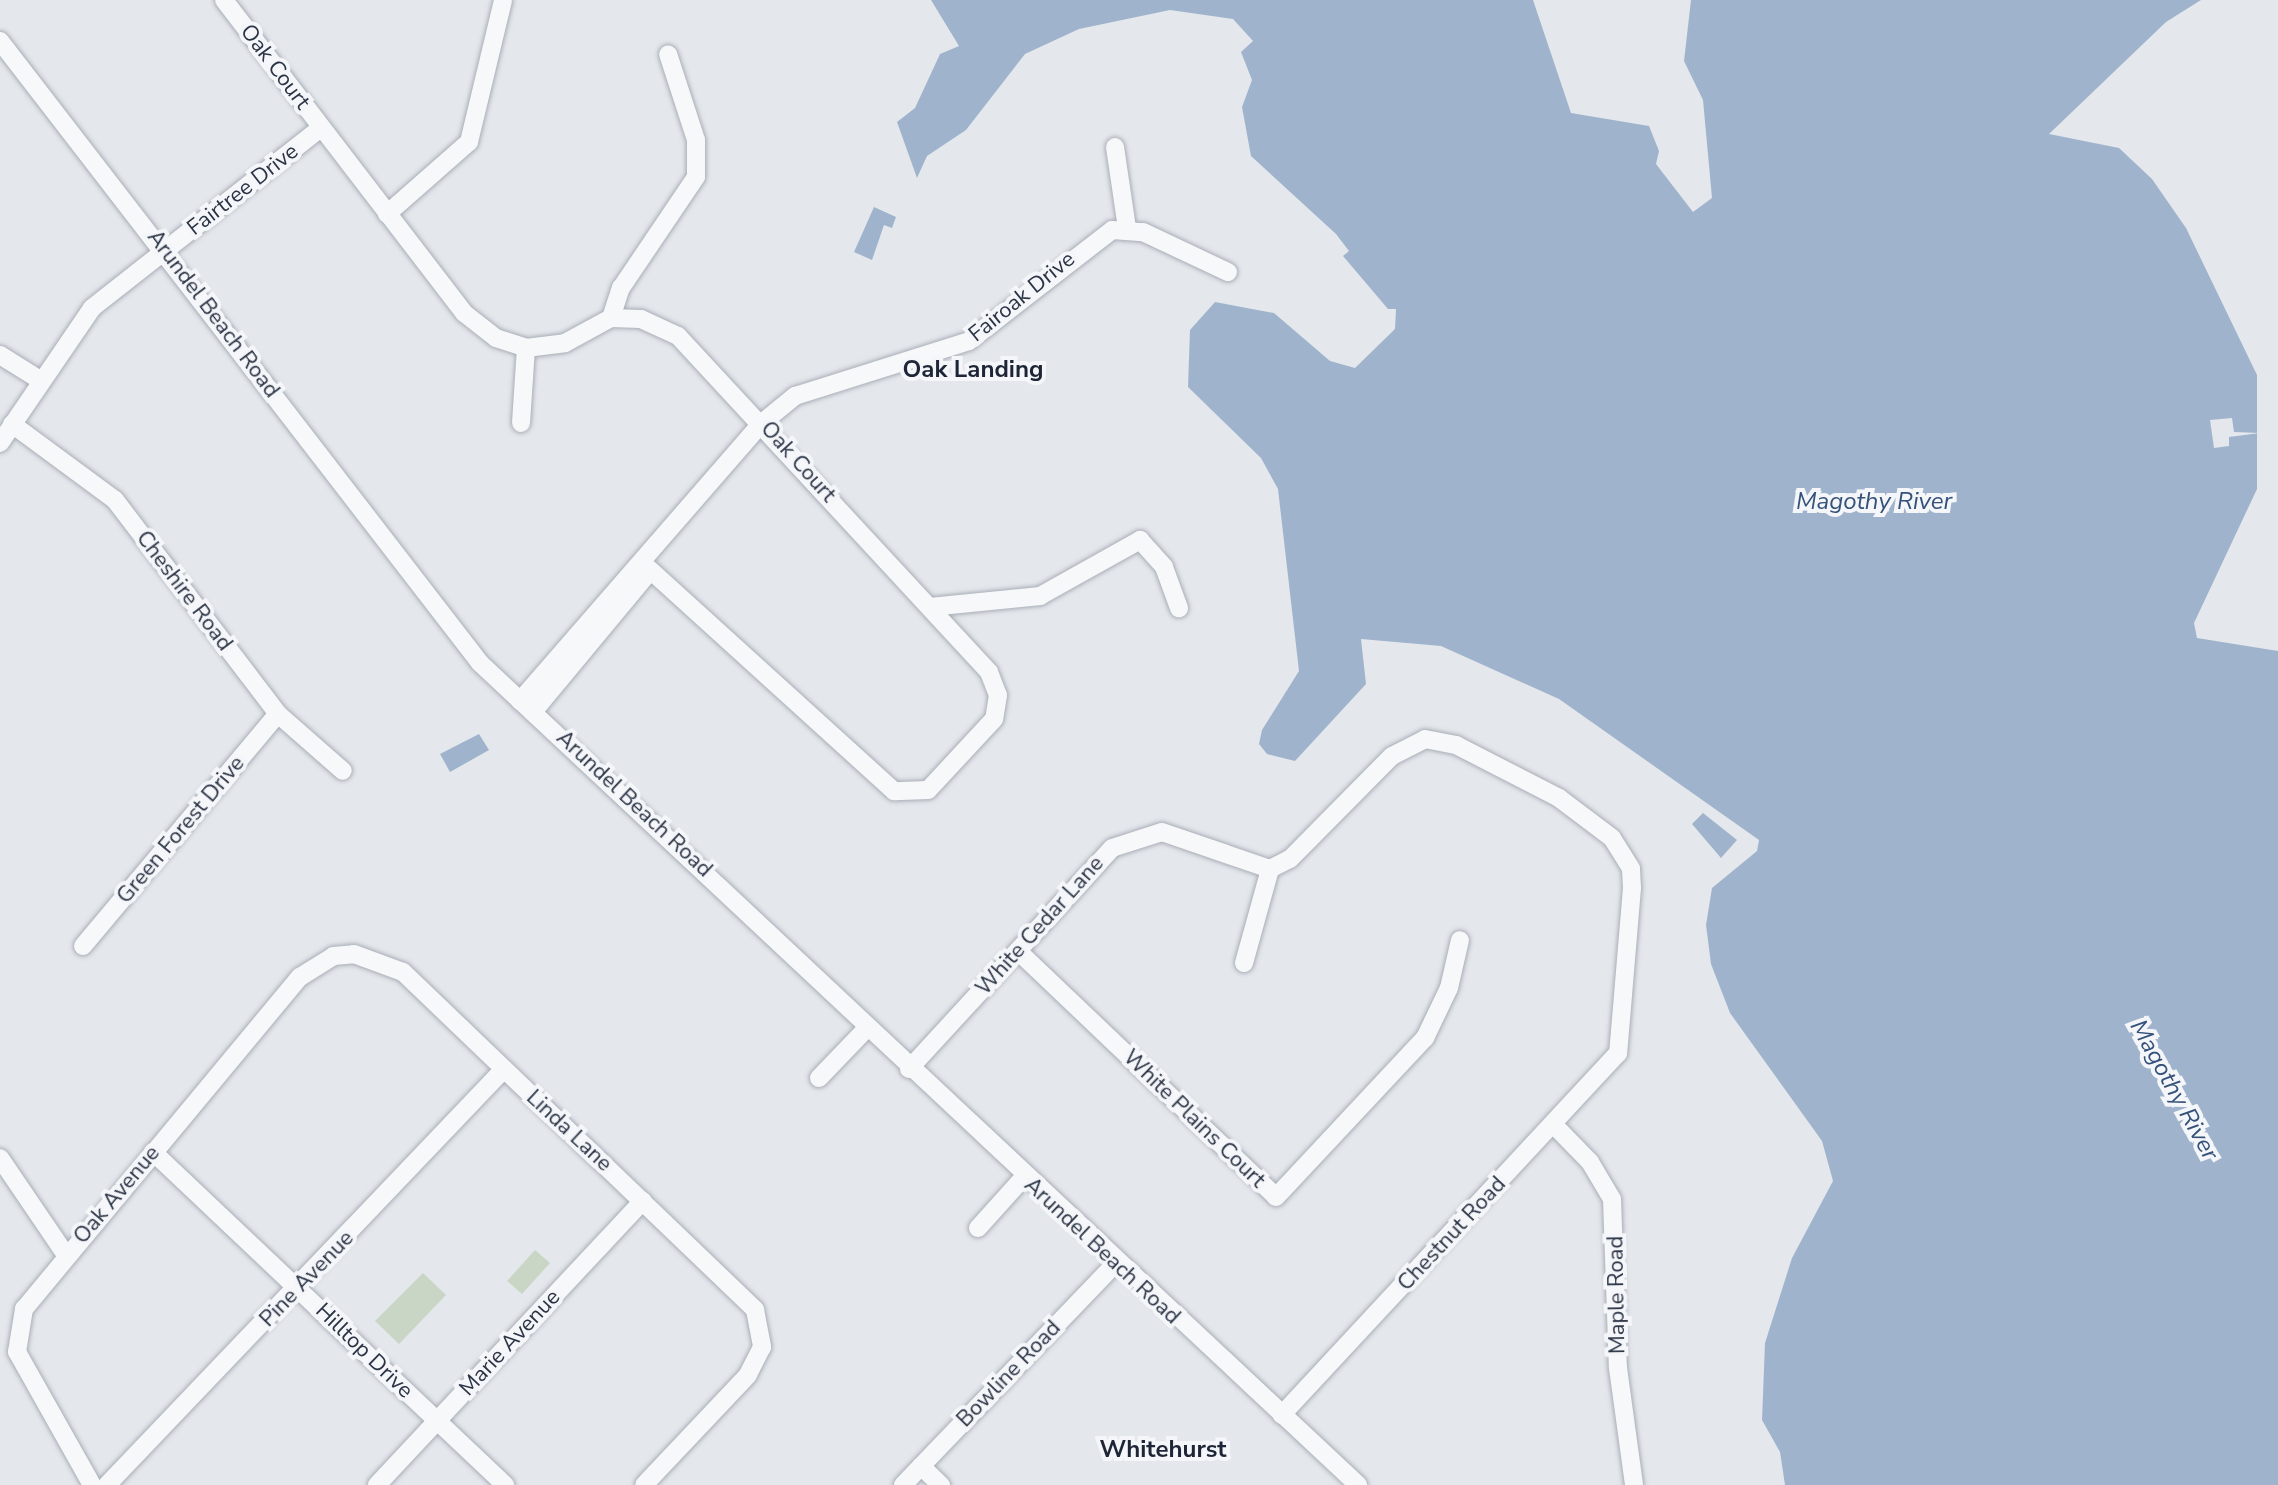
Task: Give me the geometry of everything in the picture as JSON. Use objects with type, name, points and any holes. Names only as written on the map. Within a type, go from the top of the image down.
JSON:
[{"type":"street","name":"Oak Court","points":[[224,0],[464,313],[496,338],[526,348]]},
{"type":"street","points":[[387,214],[469,142],[503,0]]},
{"type":"street","name":"Arundel Beach Road","points":[[0,41],[165,251],[462,642],[1115,1264],[1358,1485]]},
{"type":"street","points":[[521,423],[526,348],[565,343],[611,318],[621,288],[682,209],[696,177],[696,140],[668,54]]},
{"type":"street","name":"Fairtree Drive","points":[[0,443],[40,380],[92,308],[321,128]]},
{"type":"street","points":[[1115,147],[1127,228],[1228,272]]},
{"type":"street","name":"Fairoak Drive","points":[[527,706],[631,568],[644,564],[762,423],[819,383],[913,364],[969,341],[1098,235],[1127,228]]},
{"type":"street","name":"Oak Court","points":[[611,318],[673,332],[762,423],[989,672],[998,707],[939,781],[907,794],[873,778],[644,564]]},
{"type":"street","points":[[0,355],[40,380]]},
{"type":"street","name":"Cheshire Road","points":[[12,424],[115,500],[278,714],[343,771]]},
{"type":"street","points":[[930,607],[1040,596],[1140,540],[1164,567],[1179,608]]},
{"type":"street","name":"Green Forest Drive","points":[[83,946],[278,714]]},
{"type":"street","name":"Chestnut Road","points":[[1270,869],[1290,859],[1392,756],[1425,739],[1456,745],[1559,798],[1612,838],[1631,869],[1620,1051],[1282,1415]]},
{"type":"street","name":"White Cedar Lane","points":[[909,1069],[1112,848],[1136,835],[1175,834],[1249,867],[1270,869]]},
{"type":"street","points":[[1244,963],[1270,869]]},
{"type":"street","name":"White Plains Court","points":[[1018,951],[1276,1197],[1425,1038],[1449,990],[1460,940]]},
{"type":"street","name":"Linda Lane","points":[[354,954],[403,972],[743,1295],[763,1332],[748,1375],[644,1485]]},
{"type":"street","name":"Oak Avenue","points":[[92,1485],[15,1336],[24,1309],[300,977],[321,961],[354,954]]},
{"type":"street","points":[[819,1078],[866,1029]]},
{"type":"street","name":"Pine Avenue","points":[[107,1485],[299,1289],[504,1069]]},
{"type":"street","name":"Maple Road","points":[[1554,1125],[1590,1162],[1612,1199],[1618,1368],[1634,1485]]},
{"type":"street","name":"Hilltop Drive","points":[[153,1152],[505,1485]]},
{"type":"street","points":[[0,1158],[66,1255]]},
{"type":"street","points":[[978,1228],[1024,1177]]},
{"type":"street","name":"Marie Avenue","points":[[377,1485],[643,1201]]},
{"type":"street","name":"Bowline Road","points":[[903,1485],[1115,1264]]},
{"type":"street","points":[[921,1466],[941,1485]]},
{"type":"green space","points":[[535,1250],[550,1263],[522,1294],[507,1281]]},
{"type":"green space","points":[[423,1273],[446,1295],[399,1344],[375,1321]]},
{"type":"water","name":"Magothy River","points":[[931,0],[1533,0],[1571,113],[1649,126],[1659,151],[1656,164],[1693,212],[1712,198],[1703,100],[1684,61],[1691,0],[2201,0],[2166,22],[2049,134],[2119,148],[2152,179],[2186,228],[2257,375],[2257,489],[2194,623],[2197,638],[2278,651],[2278,1485],[1785,1485],[1780,1452],[1762,1420],[1765,1343],[1792,1258],[1833,1181],[1822,1141],[1730,1013],[1711,964],[1706,925],[1712,888],[1757,851],[1759,840],[1559,699],[1441,646],[1361,639],[1366,684],[1295,761],[1267,754],[1259,744],[1262,730],[1299,671],[1278,489],[1261,458],[1188,387],[1190,330],[1215,302],[1274,313],[1330,361],[1355,368],[1395,329],[1396,309],[1388,309],[1343,256],[1349,251],[1336,234],[1251,156],[1242,107],[1252,80],[1241,52],[1253,41],[1233,19],[1170,10],[1079,29],[1025,54],[966,130],[927,156],[917,178],[897,122],[915,108],[940,54],[959,46]]},
{"type":"water","points":[[874,207],[896,217],[892,228],[884,225],[872,260],[854,252]]},
{"type":"water","points":[[479,734],[489,750],[450,772],[440,754]]},
{"type":"water","points":[[1703,813],[1737,840],[1721,858],[1692,824]]},
{"type":"pier","points":[[2232,418],[2234,432],[2260,433],[2229,437],[2229,446],[2214,448],[2210,420]]},
{"type":"district","name":"Oak Landing","points":[[973,370]]},
{"type":"district","name":"Whitehurst","points":[[1163,1450]]}]
